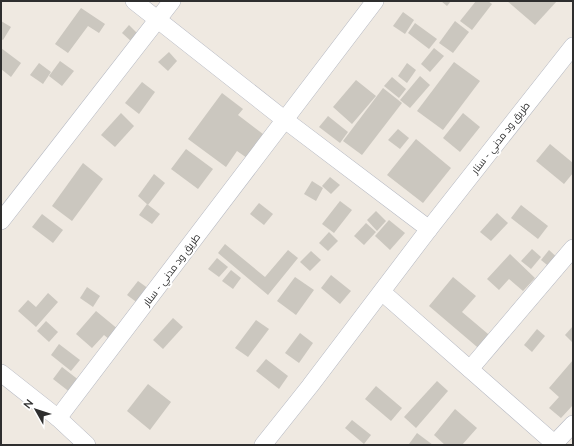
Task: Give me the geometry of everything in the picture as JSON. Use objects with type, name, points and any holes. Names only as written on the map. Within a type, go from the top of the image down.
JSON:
[{"type":"street","points":[[134,1],[285,120],[429,229]]},
{"type":"street","points":[[1,221],[172,1]]},
{"type":"street","name":"طريق ود مدني - سنار","points":[[58,418],[375,1]]},
{"type":"street","name":"طريق ود مدني - سنار","points":[[263,445],[310,386],[429,229],[573,46]]},
{"type":"street","points":[[470,369],[573,248]]},
{"type":"street","points":[[382,292],[554,445],[573,424]]},
{"type":"street","points":[[1,373],[58,418],[87,445]]},
{"type":"building","points":[[441,1],[451,1],[447,6]]},
{"type":"building","points":[[476,1],[488,1],[492,4],[472,30],[460,21]]},
{"type":"building","points":[[507,1],[557,1],[535,25]]},
{"type":"building","points":[[81,8],[105,24],[99,33],[88,26],[68,53],[55,44]]},
{"type":"building","points":[[403,12],[414,20],[405,34],[393,26]]},
{"type":"building","points":[[1,21],[11,27],[3,40],[1,39]]},
{"type":"building","points":[[455,21],[469,32],[453,53],[439,43]]},
{"type":"building","points":[[415,23],[437,39],[429,49],[408,33]]},
{"type":"building","points":[[129,25],[139,35],[132,42],[122,33]]},
{"type":"building","points":[[1,48],[21,63],[11,77],[1,69]]},
{"type":"building","points":[[434,48],[444,56],[430,72],[421,64]]},
{"type":"building","points":[[169,52],[177,61],[168,71],[158,62]]},
{"type":"building","points":[[60,61],[74,71],[62,86],[49,76]]},
{"type":"building","points":[[454,62],[480,81],[443,130],[417,111]]},
{"type":"building","points":[[39,63],[51,72],[43,84],[30,75]]},
{"type":"building","points":[[407,63],[416,70],[407,83],[398,76]]},
{"type":"building","points":[[420,76],[430,85],[410,108],[400,100]]},
{"type":"building","points":[[392,77],[406,89],[399,98],[384,86]]},
{"type":"building","points":[[356,80],[376,96],[352,124],[333,107]]},
{"type":"building","points":[[142,82],[155,92],[139,114],[125,103]]},
{"type":"building","points":[[383,88],[402,103],[362,155],[343,141]]},
{"type":"building","points":[[222,93],[243,109],[238,115],[267,137],[247,158],[237,151],[226,167],[188,139]]},
{"type":"building","points":[[121,113],[134,126],[115,147],[101,135]]},
{"type":"building","points":[[463,113],[480,127],[460,152],[443,138]]},
{"type":"building","points":[[328,116],[348,132],[340,143],[319,127]]},
{"type":"building","points":[[398,129],[409,138],[400,149],[388,140]]},
{"type":"building","points":[[416,139],[451,168],[423,203],[387,175]]},
{"type":"building","points":[[550,144],[573,163],[573,173],[564,184],[536,161]]},
{"type":"building","points":[[186,149],[213,169],[198,189],[171,169]]},
{"type":"building","points":[[83,163],[103,179],[72,221],[52,206]]},
{"type":"building","points":[[154,174],[165,183],[148,205],[138,196]]},
{"type":"building","points":[[330,177],[340,185],[331,194],[322,186]]},
{"type":"building","points":[[312,181],[323,188],[316,201],[304,194]]},
{"type":"building","points":[[340,201],[352,210],[334,233],[322,224]]},
{"type":"building","points":[[259,203],[273,214],[264,225],[250,214]]},
{"type":"building","points":[[147,204],[160,214],[152,224],[139,215]]},
{"type":"building","points":[[521,205],[548,226],[538,239],[511,218]]},
{"type":"building","points":[[376,211],[386,221],[377,231],[367,220]]},
{"type":"building","points":[[497,213],[508,223],[491,241],[480,232]]},
{"type":"building","points":[[42,214],[63,230],[53,243],[32,227]]},
{"type":"building","points":[[389,220],[405,233],[390,250],[375,236]]},
{"type":"building","points":[[366,223],[376,232],[364,245],[354,236]]},
{"type":"building","points":[[329,232],[338,241],[328,251],[319,243]]},
{"type":"building","points":[[225,244],[265,277],[288,250],[298,258],[268,295],[218,253]]},
{"type":"building","points":[[532,249],[541,257],[531,269],[521,261]]},
{"type":"building","points":[[549,250],[560,260],[552,269],[541,260]]},
{"type":"building","points":[[311,251],[321,260],[310,271],[300,262]]},
{"type":"building","points":[[510,254],[535,278],[523,291],[509,279],[499,290],[487,279]]},
{"type":"building","points":[[217,258],[228,267],[219,277],[208,269]]},
{"type":"building","points":[[231,270],[241,278],[233,289],[222,281]]},
{"type":"building","points":[[331,275],[351,291],[340,304],[321,288]]},
{"type":"building","points":[[295,277],[314,290],[296,315],[277,301]]},
{"type":"building","points":[[453,277],[476,296],[462,312],[494,339],[483,352],[429,306]]},
{"type":"building","points":[[138,281],[149,289],[139,304],[127,295]]},
{"type":"building","points":[[87,287],[100,296],[93,307],[80,298]]},
{"type":"building","points":[[48,293],[58,302],[36,327],[18,311],[28,300],[36,307]]},
{"type":"building","points":[[96,311],[119,330],[110,340],[104,335],[92,348],[76,334]]},
{"type":"building","points":[[173,318],[183,327],[163,349],[153,340]]},
{"type":"building","points":[[256,320],[269,329],[248,357],[235,348]]},
{"type":"building","points":[[46,321],[58,332],[49,342],[37,331]]},
{"type":"building","points":[[573,326],[573,343],[565,335]]},
{"type":"building","points":[[537,329],[545,336],[532,352],[524,345]]},
{"type":"building","points":[[300,333],[313,343],[299,363],[285,353]]},
{"type":"building","points":[[59,344],[80,360],[71,371],[51,355]]},
{"type":"building","points":[[266,359],[288,376],[279,389],[256,371]]},
{"type":"building","points":[[573,360],[573,405],[561,418],[549,408],[559,397],[549,388]]},
{"type":"building","points":[[62,367],[80,381],[71,393],[53,379]]},
{"type":"building","points":[[437,381],[448,391],[416,428],[404,417]]},
{"type":"building","points":[[148,384],[171,402],[150,430],[127,411]]},
{"type":"building","points":[[376,386],[402,408],[391,421],[365,399]]},
{"type":"building","points":[[455,409],[477,428],[462,445],[445,445],[434,435]]},
{"type":"building","points":[[352,420],[371,435],[364,444],[345,428]]},
{"type":"building","points":[[417,433],[433,445],[410,445],[409,444]]}]
